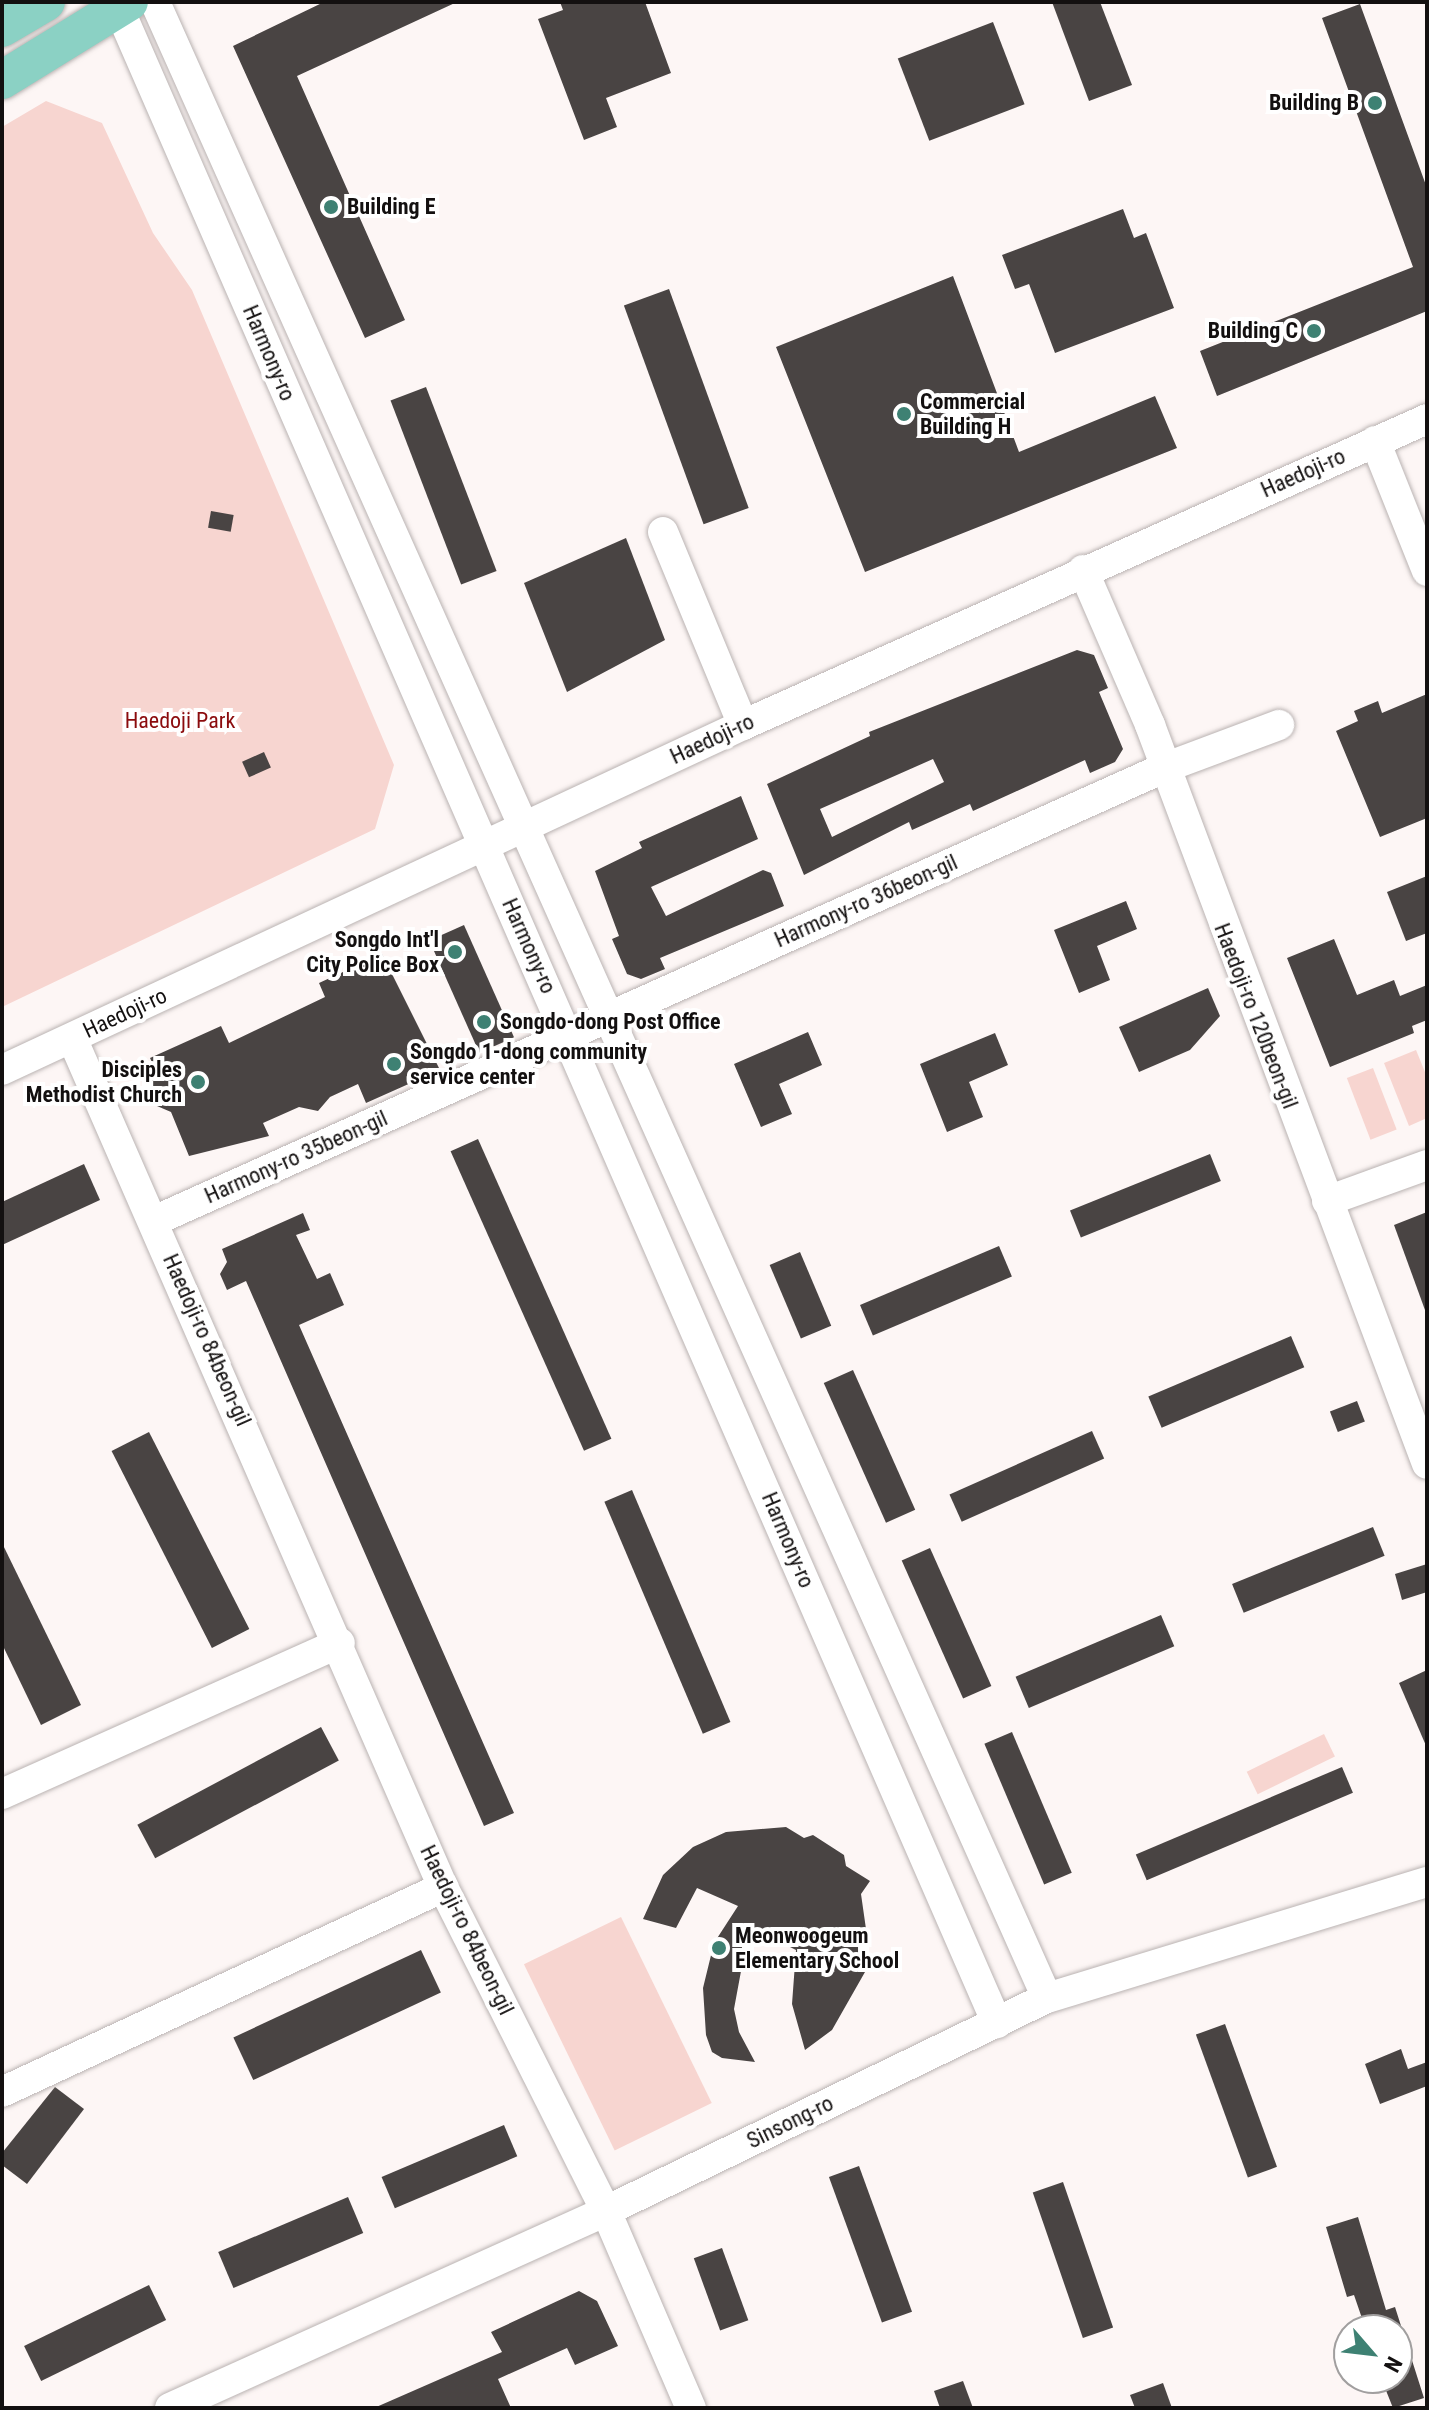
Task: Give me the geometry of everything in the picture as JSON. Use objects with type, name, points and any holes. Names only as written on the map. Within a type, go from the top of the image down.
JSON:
[{"type":"main road","points":[[2,28],[46,2]]},
{"type":"main road","points":[[2,80],[130,3]]},
{"type":"street","name":"Harmony-ro","points":[[130,3],[520,827],[1047,1998]]},
{"type":"street","name":"Harmony-ro","points":[[130,3],[482,844],[568,1034],[997,2023]]},
{"type":"street","name":"Haedoji-ro","points":[[2,1070],[482,844],[1083,570],[1427,419]]},
{"type":"street","points":[[1375,441],[1427,571]]},
{"type":"street","points":[[663,532],[743,725]]},
{"type":"street","name":"Haedoji-ro 120beon-gil","points":[[1083,570],[1164,768],[1427,1464]]},
{"type":"street","name":"Harmony-ro 36beon-gil","points":[[568,1034],[1164,768],[1279,725]]},
{"type":"street","name":"Harmony-ro 35beon-gil","points":[[154,1221],[568,1034]]},
{"type":"street","name":"Haedoji-ro 84beon-gil","points":[[72,1038],[340,1643],[443,1887],[606,2211],[691,2408]]},
{"type":"street","points":[[1327,1201],[1427,1165]]},
{"type":"street","points":[[2,1794],[340,1643]]},
{"type":"street","name":"Sinsong-ro","points":[[170,2408],[606,2211],[1047,1998],[1427,1882]]},
{"type":"street","points":[[2,2092],[443,1887]]},
{"type":"green space","name":"Haedoji Park","points":[[46,101],[102,123],[153,233],[192,290],[394,765],[375,829],[2,1007],[2,127]]},
{"type":"green space","points":[[1416,1050],[1427,1077],[1427,1118],[1409,1126],[1384,1063]]},
{"type":"green space","points":[[1373,1068],[1397,1130],[1371,1140],[1347,1078]]},
{"type":"green space","points":[[1324,1734],[1335,1756],[1258,1794],[1247,1772]]},
{"type":"green space","points":[[621,1917],[712,2103],[615,2150],[524,1964]]},
{"type":"building","points":[[324,2],[457,2],[297,76],[405,320],[365,338],[233,46]]},
{"type":"building","points":[[560,2],[645,2],[671,73],[606,98],[617,127],[584,140],[538,19],[563,10]]},
{"type":"building","points":[[1052,2],[1100,2],[1132,85],[1089,101]]},
{"type":"building","points":[[1360,4],[1427,188],[1427,311],[1217,396],[1200,351],[1413,267],[1322,18]]},
{"type":"building","points":[[993,22],[1025,104],[929,141],[898,59]]},
{"type":"building","points":[[1123,209],[1134,238],[1146,233],[1174,308],[1055,353],[1029,284],[1015,289],[1002,255]]},
{"type":"building","name":"Commercial Building H","points":[[953,276],[1019,452],[1155,396],[1177,448],[865,572],[776,347]]},
{"type":"building","points":[[669,289],[749,508],[704,524],[624,305]]},
{"type":"building","points":[[426,387],[497,571],[461,585],[391,401]]},
{"type":"building","points":[[211,511],[234,515],[231,532],[208,528]]},
{"type":"building","points":[[626,538],[665,640],[567,692],[524,583]]},
{"type":"building","points":[[1077,650],[1094,655],[1108,688],[1099,692],[1123,749],[1115,762],[1090,773],[1085,760],[973,811],[970,804],[912,830],[909,822],[804,875],[767,784],[870,736],[869,732]],"holes":[[[933,759],[944,782],[832,837],[820,809]]]},
{"type":"building","points":[[1427,694],[1427,818],[1380,837],[1336,731],[1358,721],[1354,711],[1378,701],[1382,713]]},
{"type":"building","points":[[264,752],[271,768],[249,777],[242,762]]},
{"type":"building","points":[[741,796],[758,839],[651,887],[666,916],[763,870],[771,873],[784,906],[660,958],[665,969],[641,979],[627,974],[612,939],[619,936],[595,871],[642,848],[639,842]]},
{"type":"building","points":[[1427,876],[1427,933],[1406,941],[1387,892]]},
{"type":"building","points":[[1126,901],[1137,929],[1097,946],[1110,980],[1079,993],[1054,930]]},
{"type":"building","points":[[464,925],[514,1037],[479,1053],[429,940]]},
{"type":"building","points":[[1334,939],[1357,995],[1394,980],[1400,996],[1427,985],[1427,1020],[1412,1026],[1414,1033],[1330,1067],[1287,958]]},
{"type":"building","points":[[382,954],[440,1070],[366,1103],[358,1084],[330,1097],[318,1111],[299,1107],[263,1123],[269,1136],[189,1156],[171,1112],[150,1103],[146,1093],[156,1071],[150,1058],[221,1026],[229,1043],[325,997],[319,983]]},
{"type":"building","points":[[1208,988],[1220,1016],[1190,1050],[1139,1072],[1119,1027]]},
{"type":"building","points":[[808,1032],[822,1065],[779,1084],[792,1114],[761,1127],[734,1064]]},
{"type":"building","points":[[995,1033],[1008,1065],[969,1082],[983,1117],[947,1132],[920,1064]]},
{"type":"building","points":[[478,1139],[611,1439],[584,1451],[451,1151]]},
{"type":"building","points":[[1210,1154],[1221,1181],[1081,1237],[1070,1211]]},
{"type":"building","points":[[84,1164],[100,1200],[2,1245],[2,1202]]},
{"type":"building","points":[[1427,1212],[1427,1309],[1425,1310],[1394,1225]]},
{"type":"building","points":[[303,1213],[310,1230],[296,1235],[317,1279],[330,1273],[344,1305],[299,1325],[514,1813],[484,1826],[246,1281],[227,1290],[220,1274],[227,1262],[222,1249]]},
{"type":"building","points":[[999,1246],[1012,1276],[873,1335],[860,1305]]},
{"type":"building","points":[[800,1252],[831,1326],[801,1339],[770,1265]]},
{"type":"building","points":[[1291,1336],[1304,1367],[1162,1428],[1148,1397]]},
{"type":"building","points":[[853,1370],[915,1510],[886,1523],[824,1383]]},
{"type":"building","points":[[1357,1401],[1365,1422],[1338,1432],[1330,1411]]},
{"type":"building","points":[[1092,1431],[1104,1458],[962,1522],[949,1494]]},
{"type":"building","points":[[149,1432],[249,1629],[212,1648],[112,1451]]},
{"type":"building","points":[[632,1490],[730,1722],[703,1734],[604,1502]]},
{"type":"building","points":[[1373,1527],[1385,1556],[1244,1613],[1232,1584]]},
{"type":"building","points":[[2,1543],[81,1705],[41,1725],[2,1644]]},
{"type":"building","points":[[930,1548],[991,1686],[963,1699],[902,1561]]},
{"type":"building","points":[[1427,1564],[1427,1592],[1402,1600],[1395,1574]]},
{"type":"building","points":[[1161,1615],[1174,1646],[1029,1708],[1016,1677]]},
{"type":"building","points":[[1427,1670],[1427,1748],[1399,1683]]},
{"type":"building","points":[[321,1727],[339,1761],[155,1858],[137,1825]]},
{"type":"building","points":[[1012,1732],[1072,1873],[1044,1885],[984,1744]]},
{"type":"building","points":[[1342,1767],[1353,1793],[1147,1880],[1136,1855]]},
{"type":"building","points":[[786,1827],[804,1838],[813,1835],[844,1855],[846,1866],[870,1881],[861,1894],[868,1943],[865,1972],[832,2030],[805,2050],[792,2004],[796,1950],[758,1931],[744,1955],[734,2009],[739,2032],[755,2062],[722,2058],[712,2052],[706,2035],[703,1988],[714,1943],[738,1906],[697,1888],[676,1928],[643,1919],[663,1875],[693,1847],[726,1832]]},
{"type":"building","points":[[421,1950],[441,1993],[253,2080],[233,2037]]},
{"type":"building","points":[[1225,2024],[1277,2167],[1248,2177],[1196,2035]]},
{"type":"building","points":[[1401,2049],[1408,2069],[1427,2062],[1427,2086],[1380,2104],[1365,2064]]},
{"type":"building","points":[[55,2087],[84,2109],[27,2184],[2,2165],[2,2153]]},
{"type":"building","points":[[504,2125],[517,2156],[395,2208],[382,2177]]},
{"type":"building","points":[[859,2166],[912,2312],[882,2323],[829,2177]]},
{"type":"building","points":[[1063,2182],[1113,2328],[1083,2338],[1033,2192]]},
{"type":"building","points":[[348,2197],[363,2233],[233,2288],[218,2252]]},
{"type":"building","points":[[1358,2217],[1386,2310],[1395,2307],[1397,2314],[1361,2314],[1354,2295],[1347,2297],[1326,2227]]},
{"type":"building","points":[[722,2248],[748,2320],[720,2331],[694,2258]]},
{"type":"building","points":[[149,2285],[166,2320],[41,2381],[24,2346]]},
{"type":"building","points":[[579,2291],[597,2301],[618,2346],[575,2365],[567,2348],[498,2379],[511,2408],[374,2408],[502,2352],[491,2332]]},
{"type":"building","points":[[1413,2363],[1424,2398],[1393,2408],[1387,2394],[1413,2394]]},
{"type":"building","points":[[963,2381],[973,2408],[940,2408],[934,2391]]},
{"type":"building","points":[[1163,2383],[1172,2408],[1135,2408],[1130,2395]]},
{"type":"place","name":"Building B","points":[[1375,103]]},
{"type":"place","name":"Building E","points":[[331,207]]},
{"type":"place","name":"Building C","points":[[1314,331]]},
{"type":"place","name":"Commercial Building H","points":[[904,414]]},
{"type":"place","name":"Songdo Int'l City Police Box","points":[[455,952]]},
{"type":"place","name":"Songdo-dong Post Office","points":[[484,1022]]},
{"type":"place","name":"Songdo 1-dong community service center","points":[[394,1064]]},
{"type":"place","name":"Disciples Methodist Church","points":[[198,1082]]},
{"type":"place","name":"Meonwoogeum Elementary School","points":[[719,1948]]}]
